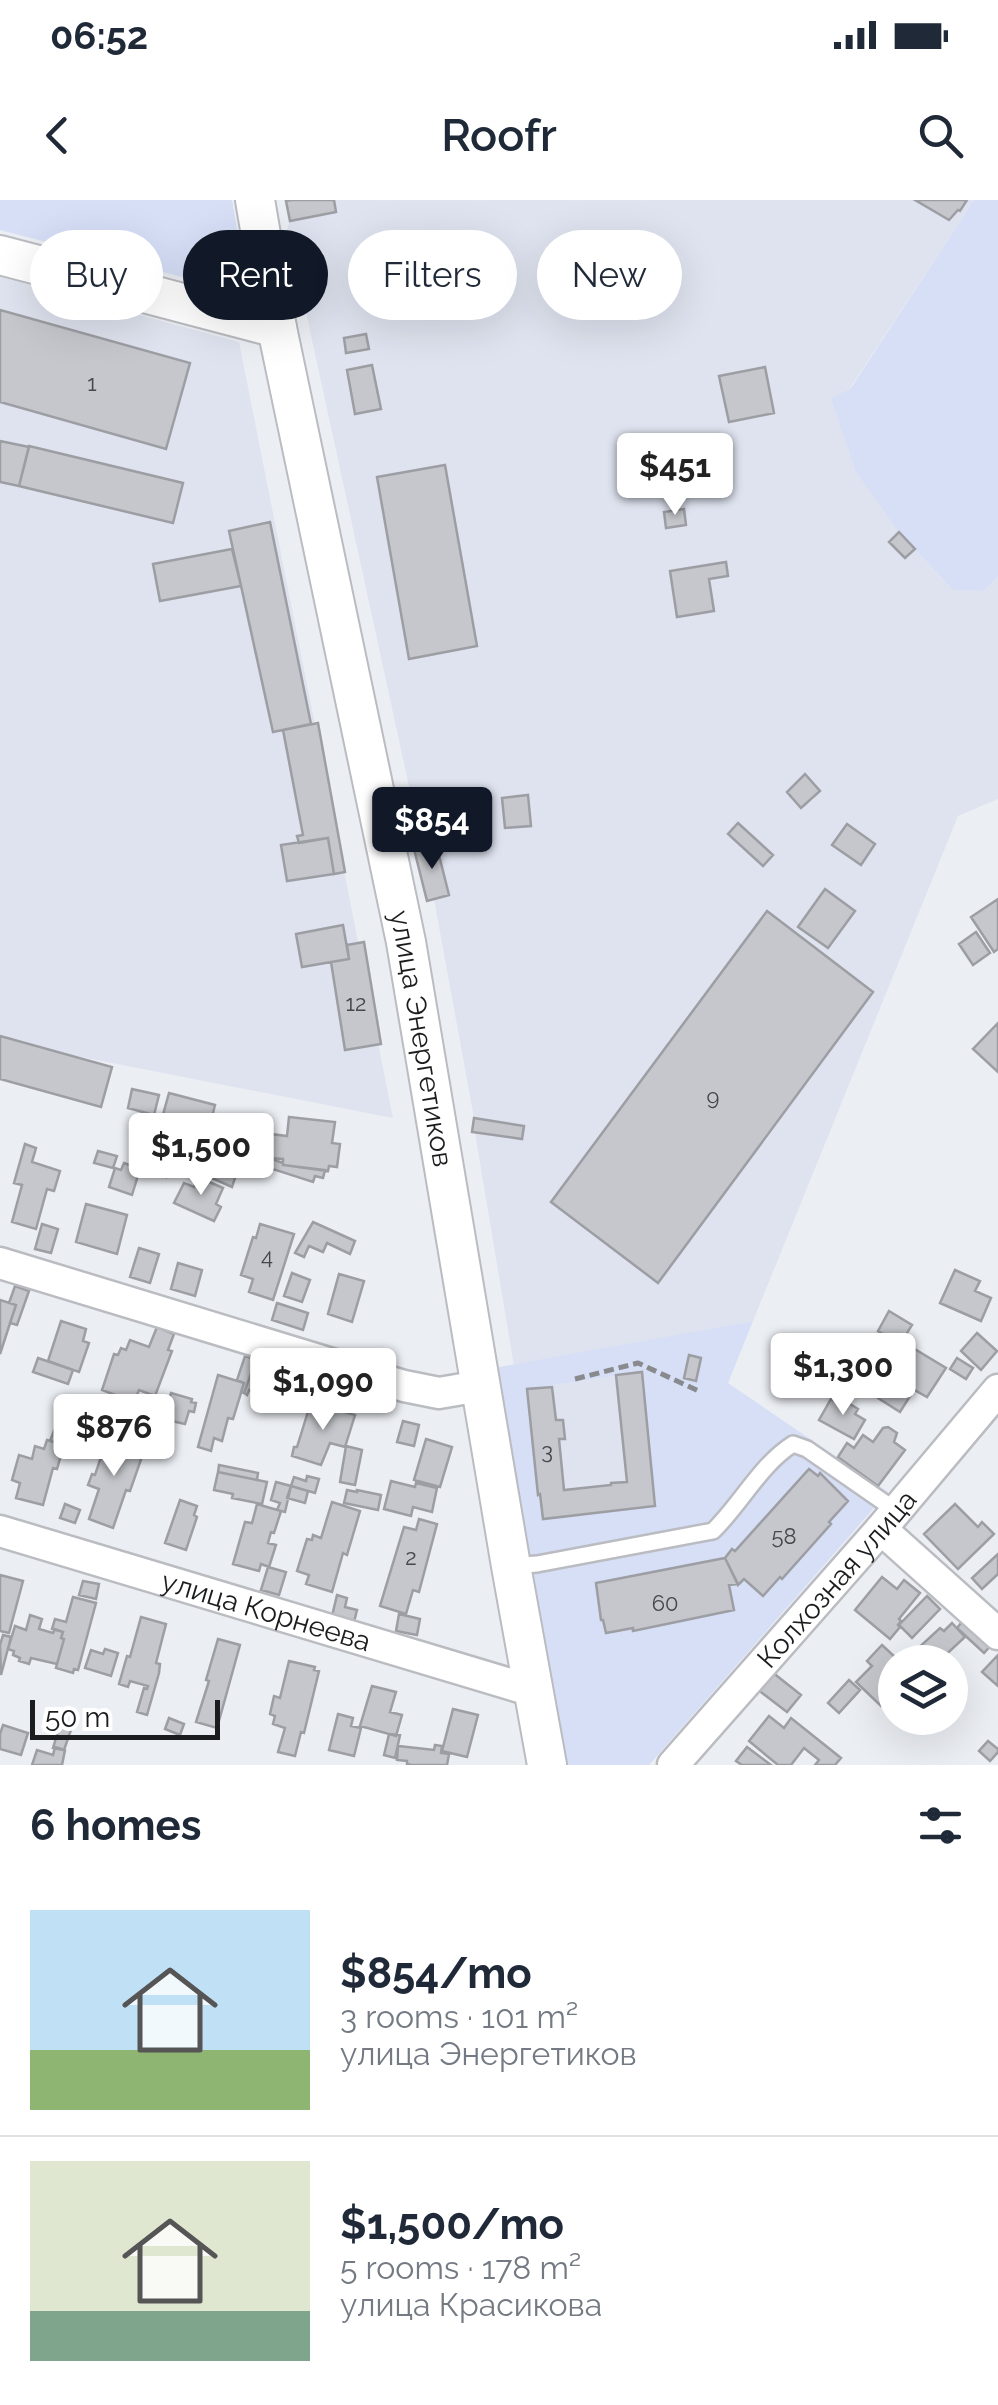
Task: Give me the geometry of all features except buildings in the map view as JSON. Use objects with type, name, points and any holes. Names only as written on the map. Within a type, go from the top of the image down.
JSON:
[{"type":"street","name":"улица Энергетиков","points":[[255,200],[277,328],[406,942],[547,1765]]},
{"type":"street","points":[[0,255],[277,328]]},
{"type":"street","points":[[0,1263],[404,1386],[440,1392],[480,1386]]},
{"type":"street","name":"Колхозная улица","points":[[673,1765],[998,1390]]},
{"type":"street","points":[[888,1519],[998,1634]]},
{"type":"street","name":"улица Корнеева","points":[[0,1531],[533,1692]]},
{"type":"lane","points":[[511,1566],[712,1531],[778,1453],[793,1444],[806,1450],[888,1519]]},
{"type":"path","points":[[574,1378],[638,1363],[701,1392]]},
{"type":"shaded area","points":[[0,200],[232,200],[237,230],[183,230],[183,277],[163,272],[163,230],[30,230],[30,238],[0,230]]},
{"type":"shaded area","points":[[286,200],[974,200],[850,388],[831,399],[899,532],[953,590],[984,591],[998,576],[998,799],[958,816],[753,1321],[514,1366],[434,899],[427,901],[414,849],[422,846],[308,320],[328,320],[328,230],[287,230],[290,221]]},
{"type":"shaded area","points":[[974,200],[998,200],[998,576],[984,591],[953,590],[899,532],[856,472],[831,398],[851,388]]},
{"type":"shaded area","points":[[0,277],[30,285],[30,320],[158,320],[239,342],[393,1118],[0,1041]]},
{"type":"shaded area","points":[[753,1321],[728,1383],[888,1492],[649,1765],[564,1765],[494,1368]],"holes":[[[642,1372],[655,1506],[543,1519],[527,1389]]]},
{"type":"shaded area","points":[[642,1372],[655,1506],[543,1519],[527,1389]]}]
